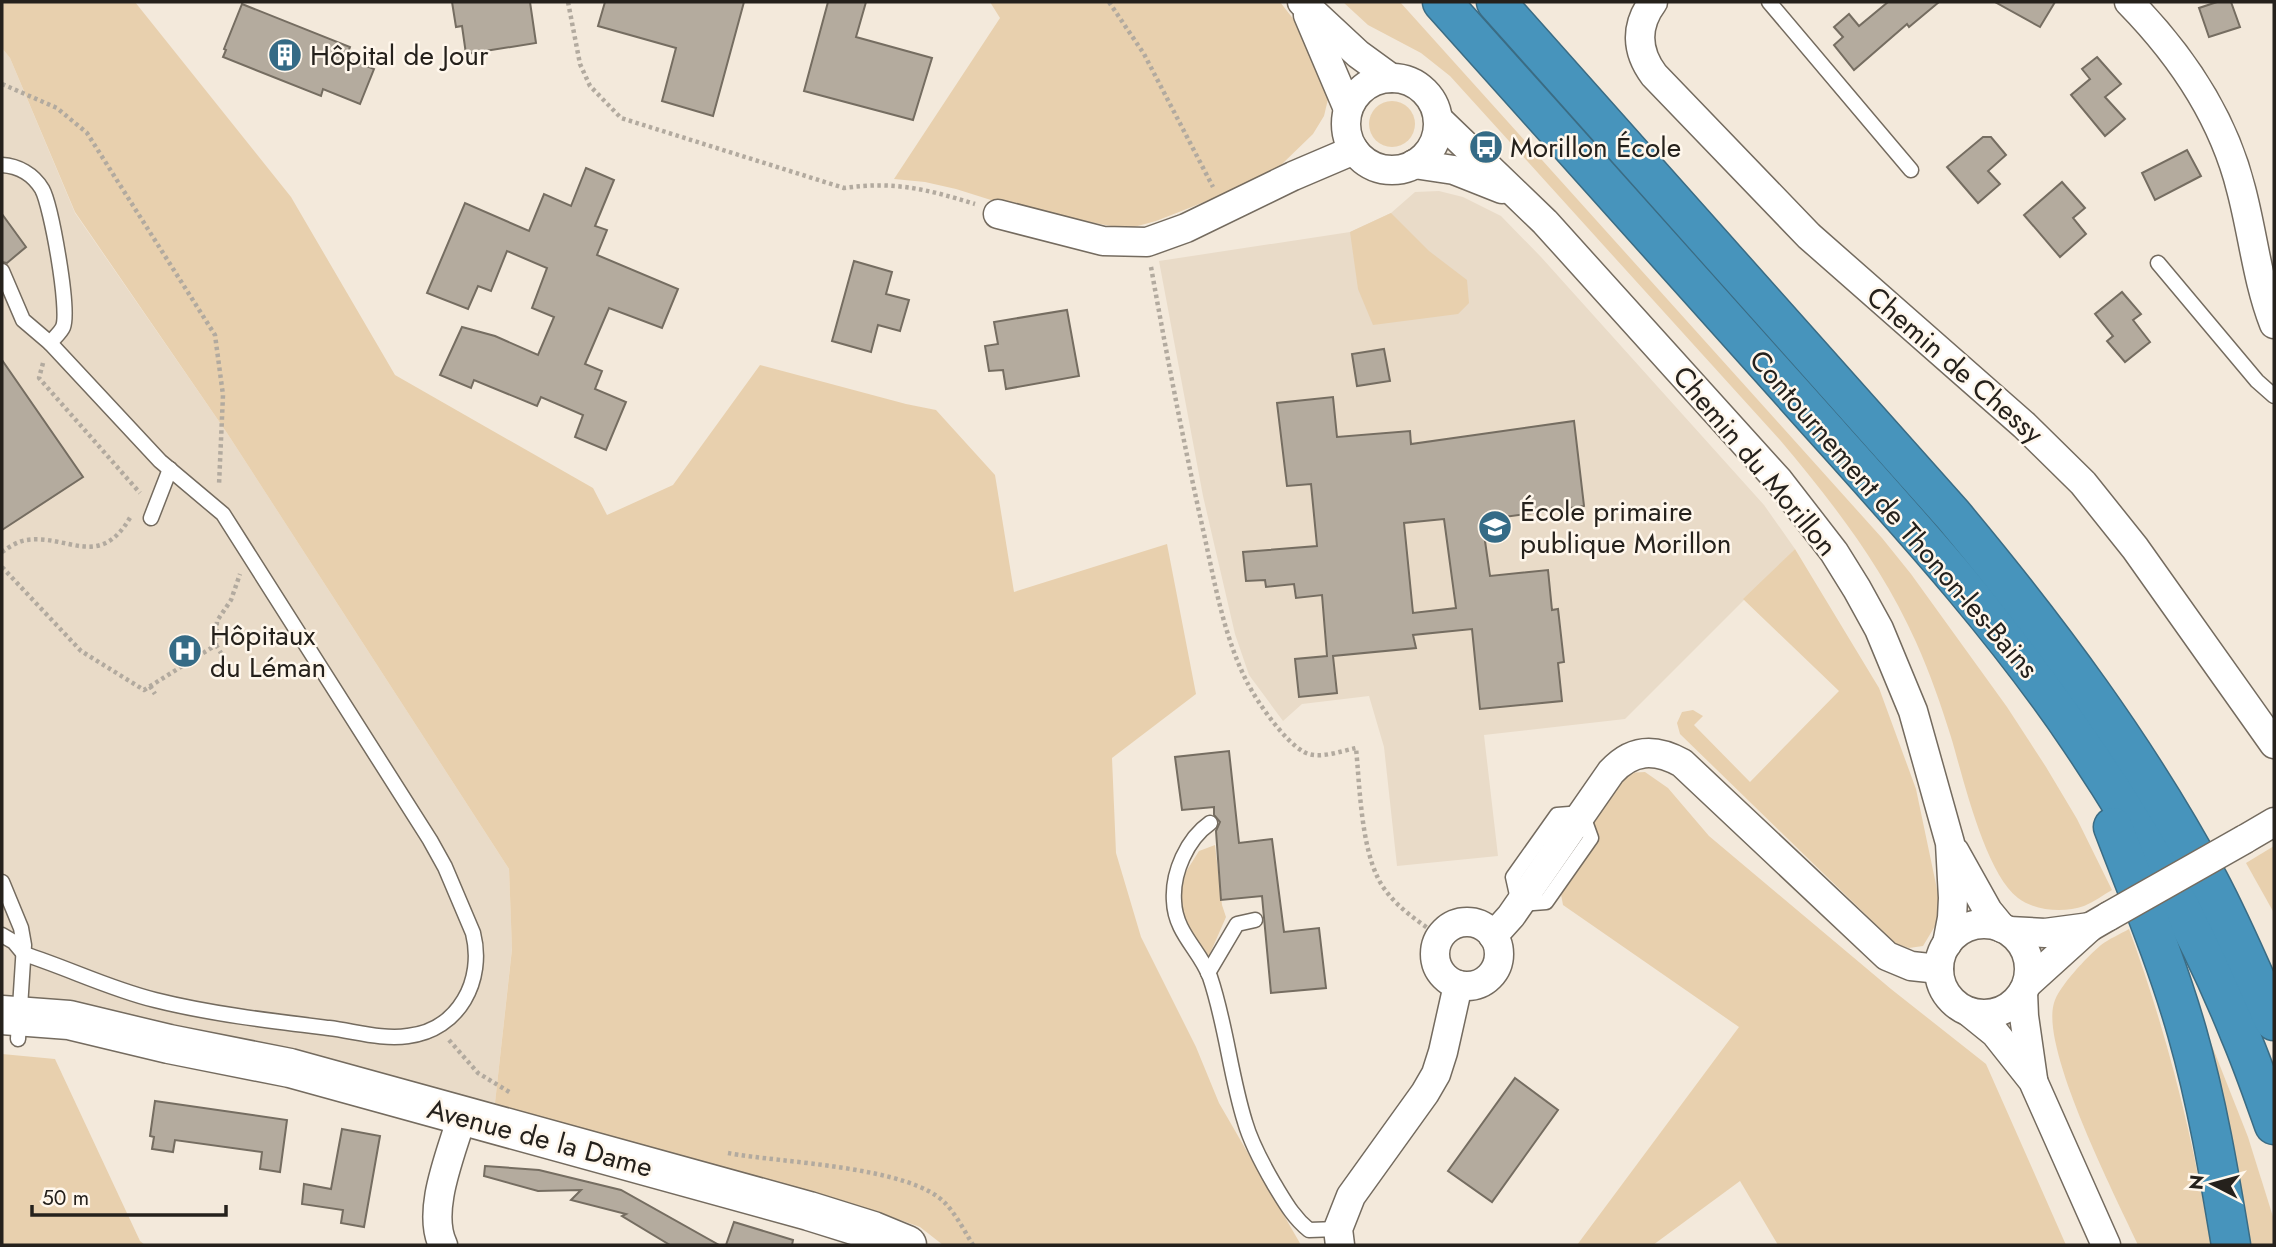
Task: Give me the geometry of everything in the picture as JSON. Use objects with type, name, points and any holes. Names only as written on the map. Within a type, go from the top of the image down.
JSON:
[{"type":"highway","name":"Contournement de Thonon-les-Bains","points":[[1442,2],[1916,531],[1995,626],[2080,740],[2145,845],[2193,933],[2238,1029],[2274,1125]]},
{"type":"highway","name":"Contournement de Thonon-les-Bains","points":[[1496,2],[1944,506],[2017,592],[2079,673],[2128,745],[2210,882],[2274,1021]]},
{"type":"highway","points":[[2080,740],[2158,946],[2186,1029],[2211,1127],[2231,1245]]},
{"type":"highway","points":[[2210,882],[2274,970]]},
{"type":"main road","name":"Avenue de la Dame","points":[[10,1027],[100,1044],[169,1044],[290,1068],[821,1214],[907,1245]]},
{"type":"street","name":"Chemin de Chessy","points":[[1653,2],[1640,25],[1639,38],[1641,52],[1654,75],[1809,236],[2024,425],[2083,483],[2136,548],[2274,744]]},
{"type":"street","points":[[2129,2],[2168,45],[2191,77],[2228,148],[2240,185],[2257,267],[2274,324]]},
{"type":"street","points":[[1303,3],[1358,54],[1391,78]]},
{"type":"street","points":[[1303,3],[1348,109]]},
{"type":"street","points":[[1391,78],[1411,82],[1422,89],[1431,99],[1438,119],[1433,146],[1414,164],[1402,169],[1381,169],[1369,164],[1354,150],[1346,130],[1348,109],[1355,96],[1365,86],[1377,80],[1391,78]]},
{"type":"street","name":"Chemin du Morillon","points":[[1438,119],[1545,222],[1779,481],[1834,552],[1879,629],[1907,695],[1919,727],[1950,843],[1976,892],[2006,930]]},
{"type":"street","points":[[998,214],[1103,242],[1147,242],[1186,228],[1293,176],[1354,150]]},
{"type":"street","name":"Chemin du Morillon","points":[[1414,164],[1473,176],[1521,199]]},
{"type":"street","points":[[1493,936],[1519,904],[1620,762],[1631,755],[1644,752],[1669,756],[1692,772],[1887,956],[1911,966],[1943,957]]},
{"type":"street","points":[[1969,1012],[1987,1014],[2004,1010],[2100,921],[2274,822]]},
{"type":"street","name":"Chemin du Morillon","points":[[1943,957],[1952,918],[1950,843]]},
{"type":"street","points":[[2100,921],[2045,933],[2006,930],[1992,925],[1971,926],[1962,930],[1943,957],[1942,985],[1950,998],[1995,1033],[2033,1081],[2106,1245]]},
{"type":"street","points":[[1468,922],[1478,924],[1493,936],[1498,947],[1498,961],[1493,972],[1484,981],[1471,986],[1458,985],[1448,980],[1440,971],[1436,948],[1440,937],[1448,928],[1468,922]]},
{"type":"street","points":[[2006,930],[2021,943],[2028,959],[2024,1016],[2033,1081]]},
{"type":"street","points":[[1339,1237],[1352,1196],[1436,1074],[1458,985]]},
{"type":"street","points":[[443,1245],[437,1210],[462,1116]]},
{"type":"lane","points":[[1769,2],[1911,170]]},
{"type":"lane","points":[[2,165],[26,172],[42,189],[53,226],[65,313],[63,328],[50,343]]},
{"type":"lane","points":[[2158,263],[2257,381],[2274,396]]},
{"type":"lane","points":[[2,271],[23,320],[50,343],[170,469],[223,514],[248,550],[270,590],[430,840],[470,923],[477,958],[473,983],[461,1005],[437,1027],[398,1037],[238,1016],[156,1000],[24,954],[14,942],[2,935]]},
{"type":"lane","points":[[151,518],[170,469]]},
{"type":"lane","points":[[1210,823],[1198,832],[1178,867],[1174,901],[1177,920],[1209,973],[1221,1012],[1234,1082],[1246,1124],[1269,1175],[1294,1217],[1309,1230],[1339,1237]]},
{"type":"lane","points":[[2,883],[21,928],[24,954],[10,1027]]},
{"type":"lane","points":[[1209,973],[1237,924],[1255,920]]},
{"type":"path","points":[[568,2],[575,49],[590,86],[621,118],[844,188],[875,184],[907,186],[945,195],[998,214]]},
{"type":"path","points":[[1109,2],[1144,54],[1224,210]]},
{"type":"path","points":[[2,84],[57,108],[87,133],[215,335],[223,395],[218,480],[223,514]]},
{"type":"path","points":[[1147,242],[1182,438],[1229,637],[1248,683],[1292,743],[1306,754],[1320,755],[1356,748],[1364,827],[1373,864],[1384,889],[1400,907],[1440,937]]},
{"type":"path","points":[[50,343],[38,378],[142,496]]},
{"type":"path","points":[[2,552],[24,540],[40,539],[84,548],[107,542],[123,530],[136,507]]},
{"type":"path","points":[[221,653],[216,645],[217,621],[231,600],[248,550]]},
{"type":"path","points":[[2,567],[80,651],[144,691],[216,645]]},
{"type":"path","points":[[150,686],[155,694]]},
{"type":"path","points":[[437,1027],[478,1073],[509,1093],[521,1097]]},
{"type":"path","points":[[723,1152],[895,1177],[922,1186],[946,1203],[973,1245]]},
{"type":"shaded area","points":[[2,2],[135,2],[291,197],[395,375],[593,488],[607,515],[673,485],[760,365],[936,410],[995,475],[1014,592],[1167,544],[1196,694],[1112,758],[1116,853],[1141,937],[1196,1047],[1219,1103],[1301,1245],[943,1245],[920,1227],[869,1209],[626,1146],[495,1103],[512,949],[509,869],[227,433],[75,212],[10,58],[2,48]]},
{"type":"shaded area","points":[[990,2],[1280,2],[1298,25],[1329,95],[1324,116],[1313,134],[1280,166],[1240,188],[1134,227],[1111,226],[1023,210],[956,189],[894,179],[1000,18]]},
{"type":"shaded area","points":[[1343,2],[1400,2],[1882,538],[2007,707],[2077,819],[2112,890],[2084,906],[2059,910],[2033,906],[2018,898],[2006,886],[1985,847],[1931,677],[1903,614],[1872,561],[1819,487],[1780,440],[1450,76],[1421,53],[1368,25]]},
{"type":"shaded area","name":"Hôpitaux du Léman","points":[[2,48],[10,58],[75,213],[227,433],[509,869],[512,948],[495,1103],[157,1022],[2,1001]]},
{"type":"shaded area","points":[[1392,101],[1409,107],[1415,124],[1409,141],[1392,147],[1375,141],[1369,124],[1375,107]]},
{"type":"shaded area","name":"École primaire publique Morillon","points":[[1439,191],[1463,197],[1501,216],[1764,505],[1795,549],[1625,719],[1484,735],[1498,856],[1397,866],[1384,747],[1369,696],[1302,704],[1283,721],[1249,675],[1235,634],[1203,496],[1159,261],[1350,232],[1391,213],[1415,192]]},
{"type":"shaded area","points":[[1391,213],[1429,251],[1467,280],[1469,303],[1458,314],[1373,325],[1358,289],[1350,232]]},
{"type":"shaded area","points":[[1795,549],[1879,688],[1916,789],[1938,894],[1938,921],[1923,946],[1909,948],[1896,944],[1680,734],[1677,723],[1682,712],[1693,710],[1703,716],[1694,725],[1750,782],[1839,691],[1743,599]]},
{"type":"shaded area","points":[[1645,772],[1668,788],[1709,836],[1891,989],[1986,1064],[2066,1245],[1778,1245],[1740,1181],[1653,1245],[1577,1245],[1739,1027],[1563,905],[1560,889],[1594,837],[1595,820],[1626,773]]},
{"type":"shaded area","points":[[1215,845],[1222,905],[1226,917],[1209,956],[1189,936],[1181,913],[1182,878],[1199,851]]},
{"type":"shaded area","points":[[2274,846],[2274,913],[2246,863]]},
{"type":"shaded area","points":[[2129,929],[2178,1086],[2211,1245],[2138,1245],[2082,1123],[2058,1053],[2053,1025],[2054,1003],[2061,988],[2095,950]]},
{"type":"shaded area","points":[[2192,995],[2248,1137],[2274,1220],[2274,1245],[2244,1245]]},
{"type":"shaded area","points":[[2,1054],[55,1059],[140,1241],[145,1245],[2,1245]]},
{"type":"building","points":[[452,2],[530,2],[536,43],[466,54],[462,26],[456,27]]},
{"type":"building","points":[[605,2],[744,2],[713,116],[662,101],[676,48],[598,26]]},
{"type":"building","points":[[828,2],[866,2],[856,37],[932,58],[913,120],[804,91]]},
{"type":"building","points":[[1888,2],[1939,2],[1909,27],[1907,24],[1854,70],[1834,45],[1843,37],[1834,27],[1849,14],[1859,26]]},
{"type":"building","points":[[1995,2],[2055,2],[2040,27]]},
{"type":"building","points":[[2217,2],[2231,2],[2240,27],[2209,37],[2199,8]]},
{"type":"building","name":"Hôpital de Jour","points":[[242,4],[350,47],[346,58],[374,69],[360,104],[323,89],[321,96],[223,57]]},
{"type":"building","points":[[2097,57],[2121,84],[2105,97],[2125,119],[2105,136],[2071,95],[2090,79],[2082,69]]},
{"type":"building","points":[[1983,137],[1991,137],[2006,155],[1988,171],[2000,184],[1978,203],[1947,167]]},
{"type":"building","points":[[2187,150],[2201,176],[2155,200],[2142,173]]},
{"type":"building","points":[[586,168],[614,180],[595,226],[607,230],[597,255],[678,289],[662,328],[609,308],[585,364],[602,371],[595,389],[626,402],[606,450],[575,437],[583,415],[541,397],[537,406],[474,380],[471,388],[440,375],[462,327],[495,336],[538,355],[554,317],[532,308],[547,268],[507,251],[491,291],[478,286],[468,309],[427,293],[465,203],[529,231],[544,194],[571,206]]},
{"type":"building","points":[[2062,182],[2085,208],[2073,218],[2086,234],[2060,257],[2024,215]]},
{"type":"building","points":[[2,214],[26,247],[7,263],[2,262]]},
{"type":"building","points":[[854,261],[892,272],[886,294],[909,300],[900,331],[878,325],[871,352],[832,341]]},
{"type":"building","points":[[2122,292],[2141,314],[2133,320],[2150,342],[2125,362],[2107,341],[2113,336],[2095,314]]},
{"type":"building","points":[[1067,310],[1079,376],[1006,389],[1003,370],[989,371],[985,346],[998,344],[994,322]]},
{"type":"building","points":[[1384,349],[1390,381],[1357,386],[1352,354]]},
{"type":"building","points":[[2,360],[83,477],[2,530]]},
{"type":"building","points":[[1333,397],[1337,437],[1410,431],[1411,444],[1574,421],[1584,506],[1482,520],[1490,576],[1548,570],[1552,610],[1558,609],[1564,662],[1558,663],[1562,701],[1480,709],[1472,629],[1413,635],[1416,648],[1333,656],[1337,693],[1299,697],[1295,659],[1327,656],[1322,595],[1296,598],[1294,584],[1266,587],[1265,580],[1246,581],[1243,552],[1317,546],[1311,484],[1287,486],[1277,403]],"holes":[[[1444,519],[1456,608],[1413,613],[1404,523]]]},
{"type":"building","points":[[1229,751],[1239,843],[1272,839],[1284,932],[1319,928],[1326,988],[1271,993],[1262,896],[1221,900],[1216,831],[1220,822],[1214,815],[1214,807],[1182,810],[1175,757]]},
{"type":"building","points":[[1515,1078],[1558,1110],[1492,1202],[1448,1171]]},
{"type":"building","points":[[155,1101],[287,1120],[280,1172],[260,1169],[262,1152],[175,1140],[173,1152],[152,1149],[154,1137],[150,1136]]},
{"type":"building","points":[[342,1129],[380,1136],[364,1227],[341,1223],[343,1210],[302,1204],[304,1184],[331,1189]]},
{"type":"building","points":[[485,1166],[539,1170],[621,1190],[719,1245],[670,1245],[622,1216],[626,1214],[571,1200],[581,1190],[538,1191],[484,1176]]},
{"type":"building","points":[[734,1222],[793,1240],[792,1245],[726,1245]]},
{"type":"place","name":"Hôpital de Jour","points":[[285,55]]},
{"type":"place","name":"Morillon École","points":[[1486,147]]},
{"type":"place","name":"École primaire publique Morillon","points":[[1495,527]]},
{"type":"place","name":"Hôpitaux du Léman","points":[[185,651]]}]
